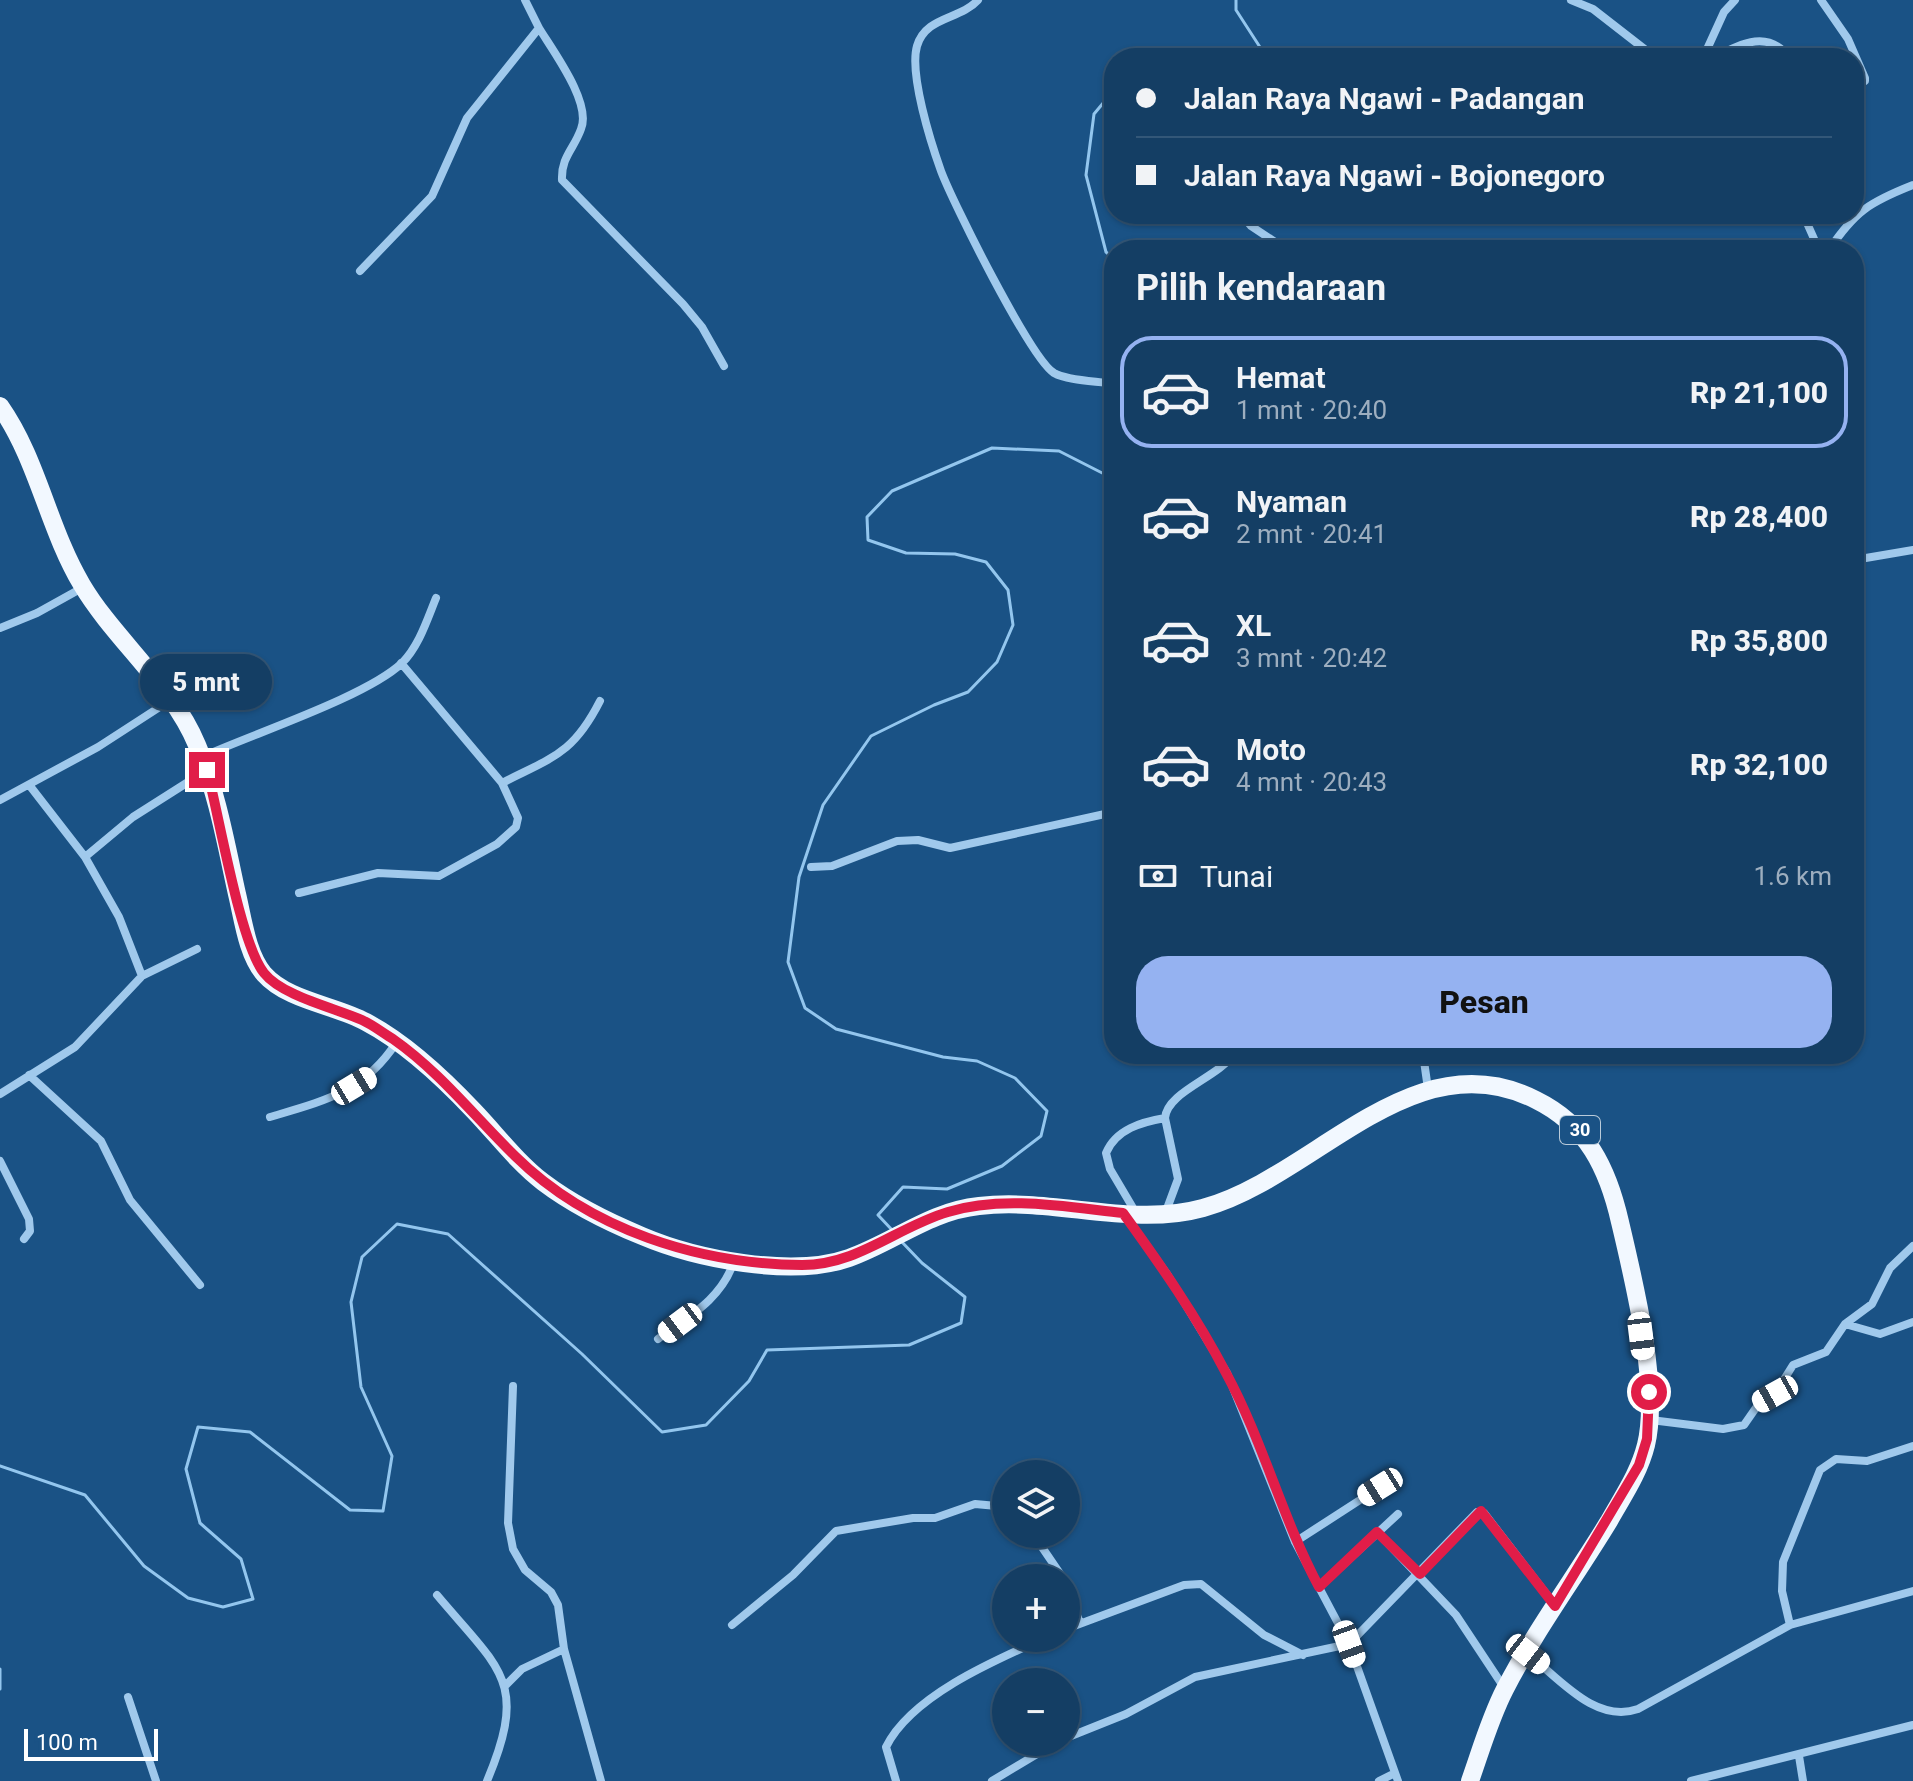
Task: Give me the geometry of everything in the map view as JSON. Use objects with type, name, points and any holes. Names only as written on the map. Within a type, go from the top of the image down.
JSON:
[{"type":"highway","name":"30","points":[[0,406],[21,441],[83,587],[187,725],[204,764],[248,942],[262,971],[297,994],[365,1021],[396,1042],[438,1075],[543,1182],[642,1236],[679,1249],[734,1261],[832,1263],[877,1246],[952,1210],[986,1205],[1049,1205],[1165,1214],[1201,1209],[1225,1200],[1428,1089],[1459,1083],[1508,1088],[1554,1109],[1576,1126],[1594,1149],[1608,1179],[1621,1226],[1639,1316],[1650,1419],[1644,1451],[1632,1482],[1505,1689],[1470,1781]]},
{"type":"street","points":[[525,0],[571,82],[583,113],[583,126],[562,163],[562,180],[683,304],[702,327],[724,366]]},
{"type":"street","points":[[978,0],[972,7],[933,23],[922,34],[916,48],[919,85],[941,172],[1015,320],[1043,362],[1056,374],[1104,382]]},
{"type":"street","points":[[1571,0],[1593,9],[1643,48]]},
{"type":"street","points":[[1708,48],[1724,12],[1735,0]]},
{"type":"street","points":[[1821,0],[1852,48]]},
{"type":"street","points":[[360,271],[432,196],[467,118],[539,28]]},
{"type":"street","points":[[1737,48],[1756,40],[1770,42],[1777,48]]},
{"type":"street","points":[[1864,207],[1913,185]]},
{"type":"street","points":[[1249,224],[1272,240]]},
{"type":"street","points":[[1864,558],[1913,550]]},
{"type":"street","points":[[0,628],[37,613],[83,587]]},
{"type":"street","points":[[85,857],[204,764],[356,691],[401,663],[416,645],[436,598]]},
{"type":"street","points":[[299,893],[378,873],[439,876],[452,872],[516,827],[518,818],[502,783],[401,663]]},
{"type":"street","points":[[0,800],[30,786],[169,701]]},
{"type":"street","points":[[502,783],[573,745],[585,731],[600,701]]},
{"type":"street","points":[[30,786],[85,857],[119,917],[142,976]]},
{"type":"street","points":[[811,867],[832,866],[897,841],[918,840],[950,848],[1104,814]]},
{"type":"street","points":[[0,1094],[88,1036],[142,976],[197,949]]},
{"type":"street","points":[[270,1117],[338,1095],[370,1076],[396,1042]]},
{"type":"street","points":[[1165,1214],[1178,1179],[1165,1118],[1174,1099],[1214,1076],[1225,1064]]},
{"type":"street","points":[[1424,1064],[1428,1089]]},
{"type":"street","points":[[29,1075],[101,1141],[130,1200],[200,1285]]},
{"type":"street","points":[[1165,1118],[1132,1127],[1113,1141],[1106,1153],[1110,1169],[1129,1213],[1227,1373],[1295,1542],[1349,1644],[1396,1777],[1379,1781]]},
{"type":"street","points":[[0,1161],[29,1219],[30,1231],[24,1239]]},
{"type":"street","points":[[1650,1419],[1723,1429],[1744,1425],[1760,1402],[1775,1394],[1788,1370],[1826,1352],[1845,1324],[1877,1299],[1890,1268],[1913,1246]]},
{"type":"street","points":[[658,1339],[713,1298],[730,1274],[734,1261]]},
{"type":"street","points":[[1845,1324],[1880,1334],[1913,1322]]},
{"type":"street","points":[[513,1386],[508,1523],[516,1558],[555,1597],[564,1649],[601,1781]]},
{"type":"street","points":[[1790,1625],[1782,1591],[1783,1562],[1820,1470],[1836,1459],[1867,1461],[1913,1446]]},
{"type":"street","points":[[1295,1542],[1380,1487]]},
{"type":"street","points":[[732,1625],[793,1575],[836,1531],[913,1518],[935,1518],[975,1504],[992,1506]]},
{"type":"street","points":[[1080,1732],[1126,1714],[1195,1677],[1349,1644],[1481,1511],[1555,1606]]},
{"type":"street","points":[[1319,1587],[1398,1514]]},
{"type":"street","points":[[1377,1532],[1420,1574],[1462,1623],[1505,1689]]},
{"type":"street","points":[[1080,1623],[1184,1585],[1201,1584],[1264,1635],[1304,1656]]},
{"type":"street","points":[[1528,1654],[1596,1707],[1619,1714],[1638,1709],[1790,1625],[1913,1591]]},
{"type":"street","points":[[437,1595],[489,1657],[506,1685],[505,1724],[487,1781]]},
{"type":"street","points":[[506,1685],[522,1669],[564,1649]]},
{"type":"street","points":[[896,1781],[886,1747],[918,1707],[1014,1652]]},
{"type":"street","points":[[128,1697],[156,1781]]},
{"type":"street","points":[[1691,1781],[1913,1725]]},
{"type":"street","points":[[992,1781],[1034,1756]]},
{"type":"street","points":[[1799,1756],[1803,1781]]},
{"type":"waterway","points":[[1236,0],[1236,10],[1261,48]]},
{"type":"waterway","points":[[1104,102],[1094,114],[1086,175],[1104,244]]},
{"type":"waterway","points":[[893,1231],[878,1215],[903,1187],[947,1189],[1002,1166],[1041,1136],[1047,1111],[1015,1078],[977,1061],[943,1057],[836,1029],[805,1008],[788,962],[799,877],[823,805],[871,736],[968,692],[997,662],[1013,625],[1008,590],[986,562],[955,554],[906,553],[868,540],[867,517],[892,491],[992,448],[1059,451],[1104,474]]},
{"type":"waterway","points":[[0,1466],[85,1495],[144,1566],[188,1598],[223,1607],[253,1599],[241,1559],[200,1523],[186,1469],[198,1427],[250,1432],[350,1510],[383,1511],[392,1456],[361,1387],[351,1302],[362,1257],[397,1224],[448,1234],[582,1354],[662,1432],[706,1425],[749,1381],[767,1350],[909,1345],[961,1323],[965,1297],[922,1263],[900,1240]]},
{"type":"waterway","points":[[0,1669],[0,1689]]},
{"type":"route","points":[[207,770],[248,942],[267,977],[297,994],[365,1021],[396,1042],[438,1075],[543,1182],[580,1205],[642,1236],[679,1249],[745,1263],[806,1265],[850,1258],[936,1216],[963,1208],[1026,1204],[1123,1213],[1167,1274],[1227,1373],[1295,1542],[1319,1587],[1377,1532],[1420,1574],[1481,1511],[1555,1606],[1632,1482],[1647,1439],[1649,1392]]}]
